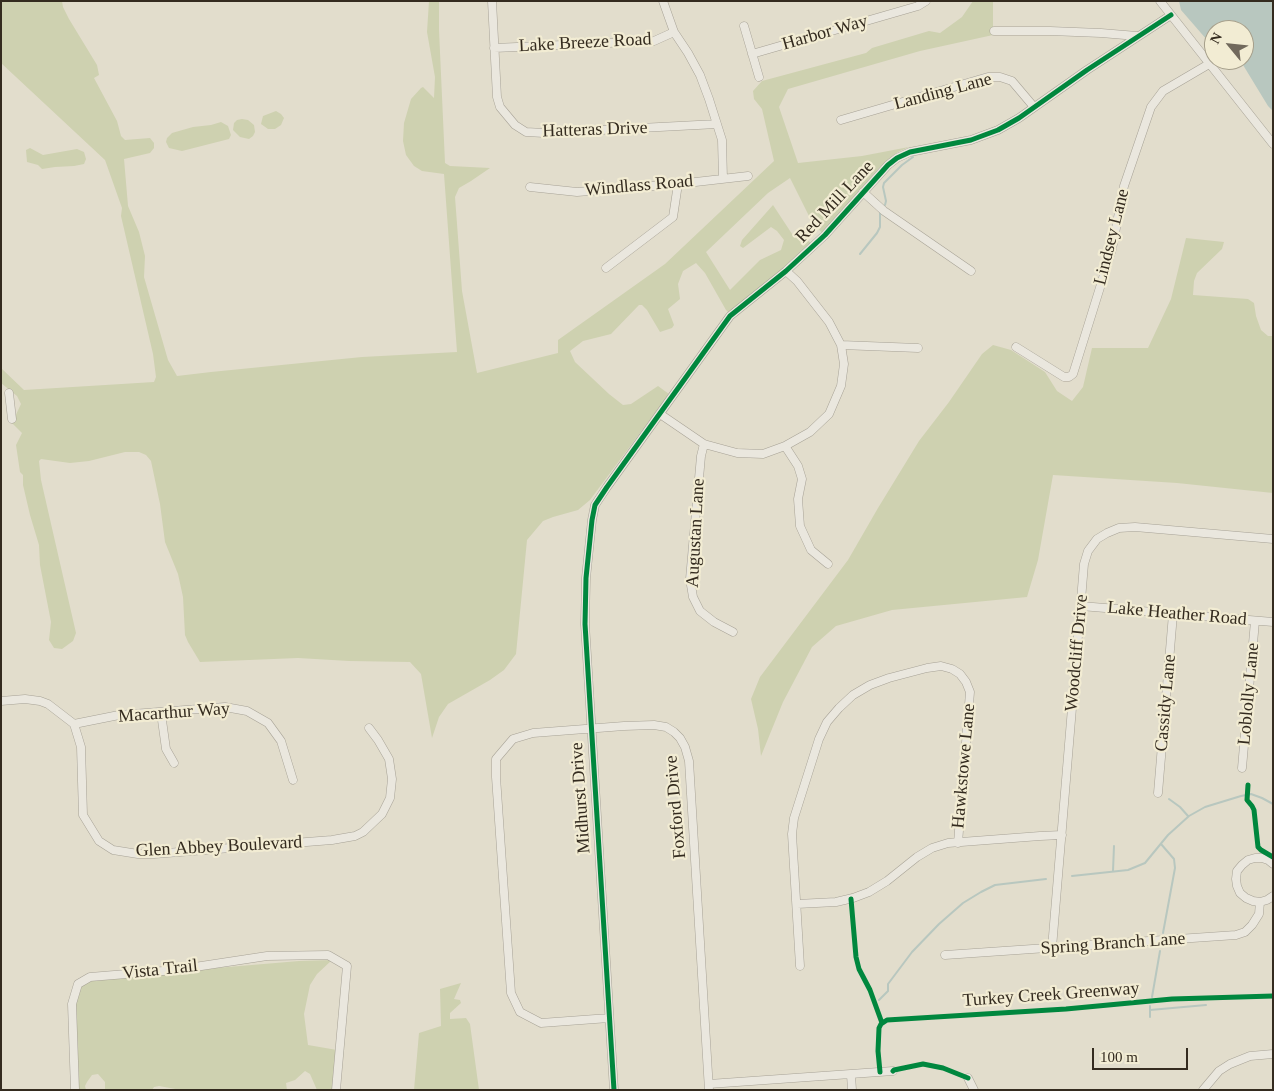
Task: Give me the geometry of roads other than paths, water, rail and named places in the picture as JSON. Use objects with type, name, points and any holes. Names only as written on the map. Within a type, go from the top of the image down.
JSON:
[{"type":"street","name":"Hatteras Drive","points":[[492,1],[497,97],[500,107],[515,125],[526,132],[544,133],[717,124]]},
{"type":"street","points":[[663,1],[674,32],[700,75],[717,124],[722,140],[724,179]]},
{"type":"street","name":"Harbor Way","points":[[752,54],[918,6],[926,1]]},
{"type":"street","points":[[1160,1],[1204,58]]},
{"type":"street","name":"Red Mill Lane","points":[[595,505],[730,316],[786,271],[825,235],[888,164],[910,152],[971,140],[991,133],[1012,122],[1137,36],[1171,15]]},
{"type":"street","points":[[744,26],[759,77]]},
{"type":"street","points":[[994,31],[1108,33],[1137,36]]},
{"type":"street","name":"Lake Breeze Road","points":[[494,48],[654,41],[674,32]]},
{"type":"street","name":"Lindsey Lane","points":[[1016,347],[1064,377],[1069,377],[1073,374],[1112,249],[1123,191],[1151,107],[1163,91],[1204,67]]},
{"type":"street","points":[[1214,70],[1273,144]]},
{"type":"street","name":"Landing Lane","points":[[841,120],[988,77],[1000,77],[1012,81],[1034,107]]},
{"type":"street","name":"Windlass Road","points":[[530,187],[577,192],[748,176]]},
{"type":"street","points":[[606,268],[673,217],[678,184]]},
{"type":"street","points":[[863,192],[884,211],[972,270]]},
{"type":"street","points":[[660,414],[704,444],[737,454],[763,454],[785,446],[810,432],[829,414],[841,386],[844,364],[841,344],[829,322],[797,281],[786,271]]},
{"type":"street","points":[[841,344],[918,348]]},
{"type":"street","points":[[9,393],[12,419]]},
{"type":"street","points":[[1,408],[10,407]]},
{"type":"street","name":"Augustan Lane","points":[[704,444],[701,456],[690,578],[693,597],[700,611],[714,622],[733,632]]},
{"type":"street","points":[[785,446],[798,466],[802,479],[798,499],[800,526],[811,550],[828,564]]},
{"type":"street","name":"Midhurst Drive","points":[[595,505],[586,578],[585,624],[590,729],[614,1090]]},
{"type":"street","name":"Woodcliff Drive","points":[[1052,948],[1084,564],[1088,551],[1098,539],[1119,528],[1135,527],[1273,539]]},
{"type":"street","name":"Lake Heather Road","points":[[1081,606],[1273,622]]},
{"type":"street","name":"Cassidy Lane","points":[[1158,793],[1173,614]]},
{"type":"street","name":"Loblolly Lane","points":[[1242,768],[1255,621]]},
{"type":"street","name":"Hawkstowe Lane","points":[[800,966],[792,834],[794,818],[819,739],[827,722],[853,695],[870,685],[908,673],[941,666],[952,669],[960,674],[966,682],[970,692],[958,843]]},
{"type":"street","points":[[1,701],[25,699],[48,704],[74,724]]},
{"type":"street","name":"Macarthur Way","points":[[74,724],[119,715],[225,707],[247,710],[268,723],[281,741],[293,780]]},
{"type":"street","points":[[161,713],[166,749],[174,763]]},
{"type":"street","name":"Glen Abbey Boulevard","points":[[74,724],[81,747],[83,815],[99,841],[113,850],[138,854],[332,840],[355,836],[363,832],[382,814],[390,798],[392,780],[389,759],[369,728]]},
{"type":"street","name":"Foxford Drive","points":[[609,1018],[541,1023],[520,1012],[511,993],[496,759],[513,739],[533,733],[624,726],[654,725],[666,727],[680,738],[689,761],[709,1087]]},
{"type":"street","points":[[797,904],[836,902],[869,892],[888,881],[917,857],[932,848],[948,843],[1062,835]]},
{"type":"street","points":[[1273,864],[1262,858],[1248,860],[1237,871],[1236,879],[1240,893],[1246,898],[1260,902],[1273,896]]},
{"type":"street","name":"Spring Branch Lane","points":[[944,954],[1236,935],[1245,932],[1252,926],[1259,914],[1260,902]]},
{"type":"street","name":"Vista Trail","points":[[75,1090],[72,1004],[78,984],[90,977],[176,970],[266,956],[328,955],[347,966],[336,1090]]},
{"type":"street","points":[[1203,1090],[1219,1071],[1230,1064],[1250,1056],[1273,1054]]},
{"type":"street","points":[[709,1087],[893,1071]]},
{"type":"street","points":[[851,1075],[852,1090]]},
{"type":"street","points":[[968,1078],[974,1090]]},
{"type":"waterway","points":[[885,205],[884,183],[913,157]]},
{"type":"waterway","points":[[860,254],[880,227],[880,213]]},
{"type":"waterway","points":[[1072,876],[1128,870],[1145,863],[1168,835],[1189,816],[1205,807],[1251,794],[1273,804]]},
{"type":"waterway","points":[[1169,799],[1188,816]]},
{"type":"waterway","points":[[1161,844],[1174,859],[1175,868],[1163,933]]},
{"type":"waterway","points":[[1113,871],[1114,846]]},
{"type":"waterway","points":[[879,1000],[888,991],[888,984],[912,952],[963,903],[995,885],[1046,879]]},
{"type":"waterway","points":[[1152,997],[1160,951]]},
{"type":"waterway","points":[[1150,1010],[1206,1005]]},
{"type":"waterway","points":[[1150,1006],[1150,1017]]}]
